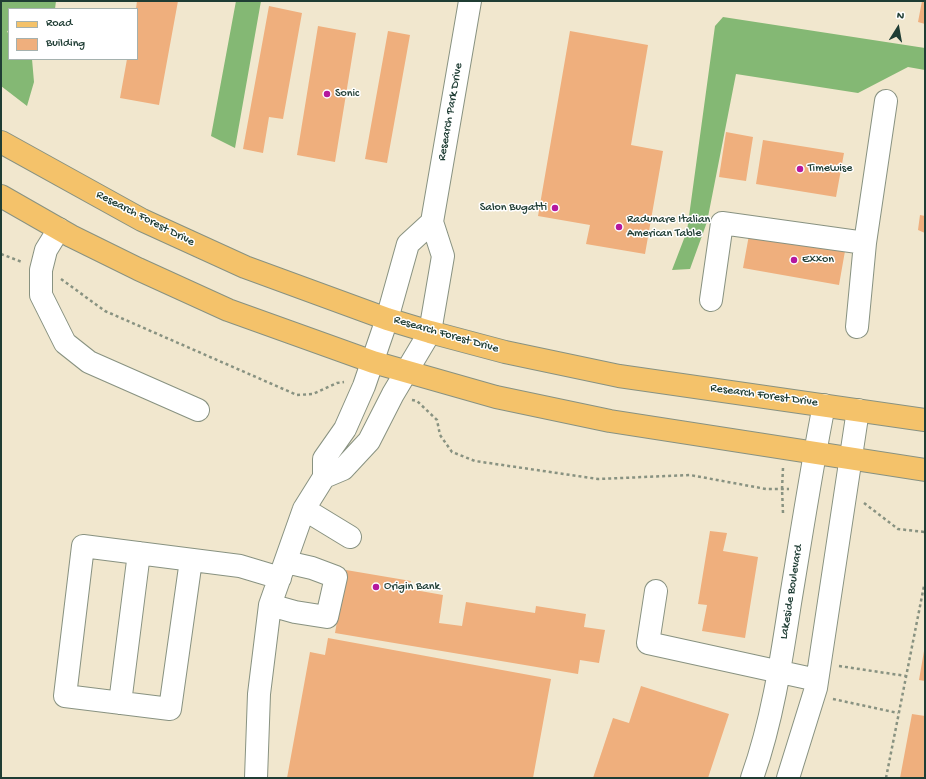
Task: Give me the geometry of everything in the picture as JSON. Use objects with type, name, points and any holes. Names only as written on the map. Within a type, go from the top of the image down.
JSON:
[{"type":"main road","name":"Research Forest Drive","points":[[1,142],[142,220],[245,267],[388,319],[430,332],[505,352],[619,376],[925,420]]},
{"type":"main road","points":[[1,196],[59,229],[138,269],[228,310],[373,362],[496,397],[610,421],[925,470]]},
{"type":"street","name":"Research Park Drive","points":[[324,477],[343,469],[369,441],[430,332],[444,256],[432,222],[470,1]]},
{"type":"street","points":[[857,327],[865,243],[886,101]]},
{"type":"street","points":[[256,778],[259,694],[270,605],[304,509],[324,477],[324,459],[345,429],[364,386],[388,319],[408,244],[432,222]]},
{"type":"street","points":[[711,300],[722,223],[865,243]]},
{"type":"street","points":[[59,229],[46,250],[41,270],[41,295],[65,343],[89,362],[198,410]]},
{"type":"street","name":"Lakeside Boulevard","points":[[752,778],[761,752],[779,672],[809,486],[824,405]]},
{"type":"street","points":[[788,778],[817,680],[849,458],[858,410]]},
{"type":"street","points":[[304,509],[350,537]]},
{"type":"street","points":[[191,560],[170,709],[65,696],[83,546],[240,566],[283,570],[312,568],[336,577],[327,617],[295,612],[270,605]]},
{"type":"street","points":[[120,703],[139,553]]},
{"type":"street","points":[[656,591],[648,644],[817,680]]},
{"type":"path","points":[[1,254],[55,275],[105,311],[297,395],[313,394],[337,383],[352,382],[364,386]]},
{"type":"path","points":[[394,394],[418,401],[437,420],[440,435],[452,452],[475,461],[598,480],[690,475],[766,489],[787,489],[809,486]]},
{"type":"path","points":[[844,494],[863,502],[898,529],[925,532]]},
{"type":"path","points":[[886,778],[924,586]]},
{"type":"green space","points":[[1,1],[56,1],[55,8],[8,8],[8,60],[32,60],[34,82],[27,106],[1,86]]},
{"type":"green space","points":[[236,1],[261,1],[235,148],[211,136]]},
{"type":"green space","points":[[723,17],[925,48],[925,70],[908,67],[858,93],[736,74],[707,222],[690,269],[672,270],[687,231],[715,26]]},
{"type":"building","points":[[137,1],[178,1],[159,105],[120,98],[127,60],[138,60],[138,8],[136,8]]},
{"type":"building","points":[[922,1],[925,1],[925,24],[918,22]]},
{"type":"building","points":[[269,6],[302,13],[283,119],[269,117],[263,153],[243,149]]},
{"type":"building","name":"Sonic","points":[[318,26],[356,33],[335,162],[297,155]]},
{"type":"building","points":[[388,31],[410,35],[387,163],[365,159]]},
{"type":"building","points":[[570,31],[648,45],[631,145],[663,151],[645,254],[586,244],[590,225],[538,216]]},
{"type":"building","points":[[726,132],[753,137],[746,181],[719,177]]},
{"type":"building","name":"Timewise","points":[[763,140],[844,153],[836,197],[756,184]]},
{"type":"building","points":[[920,215],[925,216],[925,233],[918,230]]},
{"type":"building","name":"Exxon","points":[[749,235],[845,251],[839,285],[743,268]]},
{"type":"building","points":[[710,531],[727,533],[723,551],[758,557],[745,638],[702,631],[707,605],[698,604]]},
{"type":"building","points":[[346,570],[411,581],[409,589],[443,595],[439,623],[462,626],[466,602],[535,613],[536,606],[586,614],[584,627],[605,630],[599,663],[580,660],[578,674],[335,633]]},
{"type":"building","points":[[328,638],[551,679],[533,778],[287,778],[310,652],[325,655]]},
{"type":"building","points":[[925,651],[925,681],[919,680]]},
{"type":"building","points":[[641,686],[729,714],[708,778],[593,778],[613,718],[629,723]]},
{"type":"building","points":[[912,714],[925,716],[925,778],[900,778]]},
{"type":"place","name":"Sonic","points":[[327,94]]},
{"type":"place","name":"Timewise","points":[[800,169]]},
{"type":"place","name":"Salon Bugatti","points":[[555,208]]},
{"type":"place","name":"Radunare Italian American Table","points":[[619,227]]},
{"type":"place","name":"Exxon","points":[[794,260]]},
{"type":"place","name":"Origin Bank","points":[[376,587]]}]
